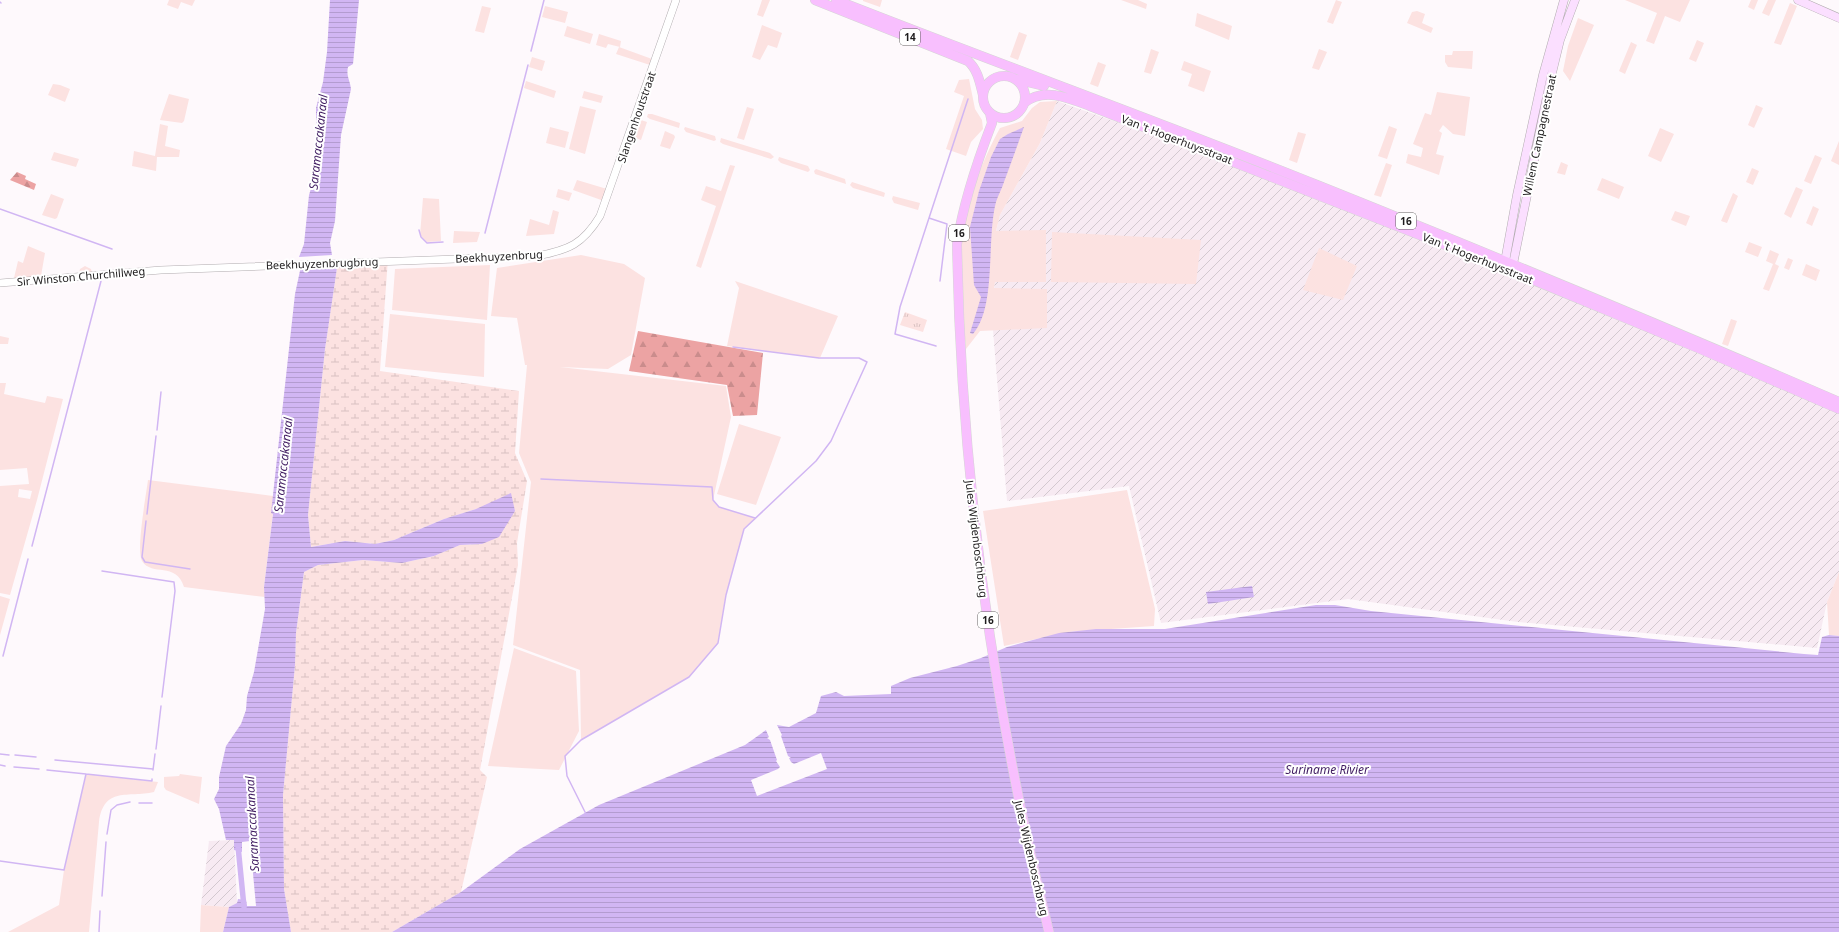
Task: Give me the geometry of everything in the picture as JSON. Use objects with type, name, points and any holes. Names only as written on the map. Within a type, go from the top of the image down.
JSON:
[{"type":"main road","name":"14","points":[[815,0],[968,60],[978,74],[983,95]]},
{"type":"main road","name":"Van 't Hogerhuysstraat","points":[[836,0],[968,52],[1316,184],[1508,266],[1839,402]]},
{"type":"main road","name":"Willem Campagnestraat","points":[[1508,266],[1517,195],[1543,75],[1564,0]]},
{"type":"main road","name":"Willem Campagnestraat","points":[[1508,266],[1526,197],[1560,40],[1575,0]]},
{"type":"main road","points":[[1798,0],[1839,18]]},
{"type":"main road","name":"Van 't Hogerhuysstraat","points":[[968,52],[1013,78],[1073,92]]},
{"type":"main road","points":[[983,95],[992,79],[998,77],[1013,78],[1024,90],[1024,103]]},
{"type":"main road","name":"16","points":[[983,95],[984,105],[990,113]]},
{"type":"main road","name":"Van 't Hogerhuysstraat","points":[[1024,103],[1037,95],[1064,96],[1508,266]]},
{"type":"main road","name":"16","points":[[1002,118],[1014,116],[1024,103]]},
{"type":"main road","points":[[990,113],[1002,118]]},
{"type":"main road","name":"Jules Wijdenboschbrug","points":[[990,113],[992,122],[967,196],[960,221],[957,244],[958,303],[964,416],[972,498],[992,652],[1019,800],[1049,932]]},
{"type":"main road","name":"Jules Wijdenboschbrug","points":[[978,166],[1002,118]]},
{"type":"main road","points":[[1517,195],[1526,197]]},
{"type":"main road","name":"Van 't Hogerhuysstraat","points":[[1700,345],[1839,409]]},
{"type":"street","name":"Slangenhoutstraat","points":[[591,231],[600,216],[607,199],[676,0]]},
{"type":"street","name":"Beekhuyzenbrug","points":[[400,261],[537,256],[568,247],[591,231]]},
{"type":"street","name":"Beekhuyzenbrugbrug","points":[[176,269],[400,261]]},
{"type":"street","name":"Sir Winston Churchillweg","points":[[0,283],[176,269]]},
{"type":"shaded area","points":[[1057,101],[1247,168],[1471,256],[1839,411],[1839,572],[1827,602],[1817,648],[1518,622],[1348,599],[1161,623],[1129,486],[1007,501],[993,330],[996,231],[1000,215],[1040,143]]},
{"type":"shaded area","points":[[234,840],[237,903],[229,907],[201,905],[209,841]]},
{"type":"green space","points":[[169,0],[195,0],[192,6],[181,2],[178,9],[167,5]]},
{"type":"green space","points":[[762,0],[770,0],[763,17],[757,15]]},
{"type":"green space","points":[[863,0],[882,0],[880,7]]},
{"type":"green space","points":[[1121,0],[1138,0],[1147,4],[1146,9]]},
{"type":"green space","points":[[1336,0],[1342,2],[1333,24],[1327,22]]},
{"type":"green space","points":[[1625,0],[1690,0],[1680,22],[1665,16],[1654,44],[1646,41],[1657,13]]},
{"type":"green space","points":[[1751,0],[1758,0],[1754,10],[1748,7]]},
{"type":"green space","points":[[1768,0],[1776,0],[1769,16],[1762,13]]},
{"type":"green space","points":[[1790,3],[1797,6],[1781,45],[1774,43]]},
{"type":"green space","points":[[482,6],[491,8],[484,33],[475,31]]},
{"type":"green space","points":[[545,6],[568,12],[565,23],[542,17]]},
{"type":"green space","points":[[1417,11],[1425,14],[1422,23],[1433,28],[1431,33],[1407,23],[1412,12]]},
{"type":"green space","points":[[1197,13],[1232,26],[1229,40],[1195,26]]},
{"type":"green space","points":[[1578,18],[1594,25],[1570,81],[1563,71],[1568,46]]},
{"type":"green space","points":[[762,25],[782,33],[777,48],[768,45],[760,60],[752,57]]},
{"type":"green space","points":[[567,26],[593,34],[590,44],[564,36]]},
{"type":"green space","points":[[1019,32],[1027,35],[1018,60],[1010,57]]},
{"type":"green space","points":[[599,34],[621,41],[620,47],[608,44],[606,48],[596,45]]},
{"type":"green space","points":[[1697,40],[1704,43],[1696,62],[1689,59]]},
{"type":"green space","points":[[1631,42],[1637,45],[1625,74],[1619,71]]},
{"type":"green space","points":[[619,47],[652,59],[650,65],[616,54]]},
{"type":"green space","points":[[1151,49],[1159,52],[1151,74],[1144,72]]},
{"type":"green space","points":[[1319,49],[1327,52],[1319,70],[1312,68]]},
{"type":"green space","points":[[1453,51],[1473,51],[1472,69],[1448,67],[1445,62],[1445,55],[1452,55]]},
{"type":"green space","points":[[532,57],[545,61],[542,71],[529,67]]},
{"type":"green space","points":[[1184,61],[1211,71],[1204,92],[1188,86],[1192,74],[1181,70]]},
{"type":"green space","points":[[1098,62],[1106,65],[1098,87],[1090,84]]},
{"type":"green space","points":[[969,79],[975,109],[982,120],[983,129],[971,142],[966,156],[946,149],[964,96],[954,92],[959,80]]},
{"type":"green space","points":[[526,81],[556,91],[554,98],[524,88]]},
{"type":"green space","points":[[53,84],[70,89],[65,102],[48,95]]},
{"type":"green space","points":[[584,91],[603,96],[601,103],[582,98]]},
{"type":"green space","points":[[1437,92],[1470,97],[1465,136],[1453,134],[1443,125],[1439,131],[1442,133],[1436,154],[1444,156],[1439,175],[1406,163],[1408,154],[1421,157],[1423,148],[1413,144],[1425,113],[1431,115]]},
{"type":"green space","points":[[169,94],[189,99],[184,121],[182,123],[160,120]]},
{"type":"green space","points":[[1057,101],[1040,143],[1000,215],[996,231],[1046,230],[1046,282],[995,282],[994,288],[1047,289],[1047,328],[980,331],[966,349],[960,296],[959,269],[963,228],[975,184],[1000,128],[1022,121],[1032,108],[1040,102]]},
{"type":"green space","points":[[1756,105],[1763,108],[1754,128],[1748,125]]},
{"type":"green space","points":[[580,106],[596,110],[585,154],[569,149]]},
{"type":"green space","points":[[747,107],[754,109],[744,140],[737,138]]},
{"type":"green space","points":[[648,114],[680,123],[679,128],[650,119],[647,117]]},
{"type":"green space","points":[[641,120],[647,122],[641,140],[632,137],[637,122]]},
{"type":"green space","points":[[160,124],[168,126],[165,146],[180,150],[179,157],[157,157],[156,171],[132,166],[134,151],[155,156]]},
{"type":"green space","points":[[1389,126],[1397,129],[1387,159],[1378,156]]},
{"type":"green space","points":[[550,127],[569,132],[565,148],[546,143]]},
{"type":"green space","points":[[685,127],[715,136],[716,140],[714,141],[686,132],[684,129]]},
{"type":"green space","points":[[1660,128],[1674,134],[1661,162],[1648,156]]},
{"type":"green space","points":[[665,131],[674,135],[675,137],[670,149],[660,146]]},
{"type":"green space","points":[[1298,132],[1306,134],[1297,163],[1289,160]]},
{"type":"green space","points":[[721,138],[770,153],[774,157],[771,159],[723,144],[720,142]]},
{"type":"green space","points":[[1839,141],[1839,165],[1831,161]]},
{"type":"green space","points":[[54,152],[79,159],[76,167],[51,160]]},
{"type":"green space","points":[[1815,155],[1822,158],[1811,184],[1804,181]]},
{"type":"green space","points":[[779,157],[808,166],[810,170],[808,172],[781,163],[778,160]]},
{"type":"green space","points":[[1561,162],[1568,165],[1565,175],[1557,173]]},
{"type":"green space","points":[[1386,163],[1392,165],[1381,197],[1374,195]]},
{"type":"green space","points":[[730,165],[735,166],[701,268],[696,266],[716,206],[701,200],[706,186],[721,191]]},
{"type":"green space","points":[[1752,168],[1759,171],[1753,185],[1746,182]]},
{"type":"green space","points":[[816,169],[845,179],[846,184],[815,174],[814,171]]},
{"type":"green space","points":[[17,172],[26,176],[25,179],[36,184],[34,190],[10,180]]},
{"type":"green space","points":[[1602,178],[1624,187],[1619,199],[1597,190]]},
{"type":"green space","points":[[577,180],[607,189],[604,201],[573,190]]},
{"type":"green space","points":[[852,182],[883,192],[885,193],[884,197],[853,188],[850,185]]},
{"type":"green space","points":[[1796,187],[1803,190],[1791,218],[1784,214]]},
{"type":"green space","points":[[558,189],[572,193],[569,201],[556,197]]},
{"type":"green space","points":[[1733,193],[1738,196],[1727,223],[1721,221]]},
{"type":"green space","points":[[51,194],[64,199],[57,218],[55,219],[42,215]]},
{"type":"green space","points":[[893,196],[920,203],[918,210],[894,203],[892,199]]},
{"type":"green space","points":[[423,198],[439,199],[441,241],[427,242],[420,235]]},
{"type":"green space","points":[[1813,206],[1819,209],[1812,226],[1806,223]]},
{"type":"green space","points":[[553,210],[559,212],[554,234],[526,236],[530,219],[549,225]]},
{"type":"green space","points":[[1675,211],[1690,216],[1686,226],[1671,220]]},
{"type":"green space","points":[[454,231],[480,232],[477,242],[453,243]]},
{"type":"green space","points":[[1052,232],[1201,240],[1196,284],[1051,282]]},
{"type":"green space","points":[[1749,242],[1762,247],[1758,257],[1745,252]]},
{"type":"green space","points":[[28,246],[45,253],[41,276],[14,278],[18,261],[23,263]]},
{"type":"green space","points":[[1319,248],[1357,266],[1343,300],[1303,290]]},
{"type":"green space","points":[[1770,250],[1779,254],[1775,264],[1779,266],[1769,291],[1763,289],[1773,264],[1766,261]]},
{"type":"green space","points":[[581,255],[624,264],[645,278],[631,355],[608,369],[560,367],[726,386],[731,417],[713,500],[719,507],[755,518],[744,529],[726,595],[718,643],[689,677],[581,740],[580,670],[513,645],[531,482],[519,453],[527,365],[525,365],[517,318],[491,316],[497,268]]},
{"type":"green space","points":[[388,258],[380,371],[519,391],[515,453],[527,481],[517,543],[518,565],[480,770],[487,777],[461,892],[392,932],[291,932],[284,889],[283,795],[295,665],[296,633],[304,572],[318,565],[363,560],[402,563],[434,556],[460,545],[482,544],[476,509],[444,519],[394,540],[375,544],[345,541],[311,547],[308,515],[325,349],[338,261]]},
{"type":"green space","points":[[1788,258],[1793,260],[1789,270],[1784,268]]},
{"type":"green space","points":[[1806,264],[1820,270],[1816,281],[1802,275]]},
{"type":"green space","points":[[490,265],[487,320],[392,310],[395,269]]},
{"type":"green space","points":[[85,266],[91,269],[92,273],[79,273],[80,269]]},
{"type":"green space","points":[[735,281],[838,316],[820,358],[727,346],[739,288]]},
{"type":"green space","points":[[905,312],[927,320],[923,332],[900,325]]},
{"type":"green space","points":[[390,314],[485,324],[484,377],[385,367]]},
{"type":"green space","points":[[1731,319],[1737,321],[1728,346],[1722,344]]},
{"type":"green space","points":[[638,331],[763,353],[757,415],[733,416],[727,385],[629,371]]},
{"type":"green space","points":[[0,336],[9,338],[8,344],[0,344]]},
{"type":"green space","points":[[0,383],[6,383],[4,394],[45,403],[47,396],[63,399],[37,500],[10,595],[0,593],[0,486],[29,484],[27,468],[0,470]],"holes":[[[19,489],[32,491],[30,499],[18,497]]]},
{"type":"green space","points":[[739,424],[781,437],[756,505],[717,494]]},
{"type":"green space","points":[[148,480],[273,496],[273,513],[264,587],[265,597],[184,587],[180,579],[175,574],[146,566],[140,555],[140,546]]},
{"type":"green space","points":[[1127,490],[1155,609],[1154,626],[1068,632],[1004,646],[983,511]]},
{"type":"green space","points":[[1839,572],[1839,636],[1829,635],[1827,602]]},
{"type":"green space","points":[[0,596],[10,599],[0,635]]},
{"type":"green space","points":[[514,648],[576,671],[579,731],[559,770],[488,766]]},
{"type":"green space","points":[[86,774],[158,782],[154,792],[112,798],[106,803],[102,811],[99,822],[89,932],[8,932],[59,905],[64,870]]},
{"type":"green space","points":[[180,774],[202,777],[199,804],[166,790],[164,787],[164,777],[179,776]]},
{"type":"green space","points":[[201,905],[229,907],[223,932],[200,932]]},
{"type":"water","name":"Saramaccakanaal","points":[[330,0],[359,0],[353,64],[348,67],[348,76],[351,89],[341,135],[335,221],[330,243],[332,255],[299,257],[304,244],[309,195],[316,172],[316,108],[323,82],[327,52]]},
{"type":"water","points":[[1024,127],[996,202],[993,217],[988,290],[985,307],[980,322],[973,334],[970,333],[981,297],[974,285],[970,227],[979,191],[991,157],[1000,139]]},
{"type":"water","name":"Saramaccakanaal","points":[[338,261],[325,349],[308,515],[311,547],[345,541],[375,544],[394,540],[444,519],[476,509],[511,493],[515,511],[499,537],[482,544],[460,545],[434,556],[402,563],[363,560],[318,565],[304,572],[296,633],[295,665],[283,795],[284,889],[291,932],[223,932],[229,907],[237,903],[238,899],[246,900],[247,906],[256,906],[250,841],[242,842],[242,852],[234,850],[234,840],[226,840],[219,809],[214,799],[219,789],[219,777],[226,746],[241,724],[246,710],[247,696],[254,672],[265,609],[264,587],[273,514],[271,513],[295,294],[301,266]]},
{"type":"water","points":[[1252,586],[1254,597],[1208,604],[1206,592]]},
{"type":"water","name":"Suriname Rivier","points":[[1316,605],[1335,605],[1371,611],[1818,655],[1822,637],[1829,635],[1839,636],[1839,932],[392,932],[461,892],[520,849],[599,805],[745,745],[766,730],[777,725],[789,727],[816,713],[821,696],[836,692],[844,696],[891,694],[891,686],[910,678],[957,666],[1007,647],[1059,633],[1096,629],[1165,629]]},
{"type":"pier","points":[[776,723],[782,735],[781,736],[788,756],[791,758],[789,758],[791,762],[794,764],[821,753],[827,769],[757,796],[751,780],[780,767],[776,761],[777,760],[770,740],[767,738],[769,737],[765,728]]},
{"type":"waterway","points":[[531,51],[544,0]]},
{"type":"waterway","points":[[485,233],[528,65]]},
{"type":"waterway","points":[[929,218],[968,99]]},
{"type":"waterway","points":[[0,209],[112,249]]},
{"type":"waterway","points":[[936,346],[895,334],[900,307],[929,218],[947,224],[940,281]]},
{"type":"waterway","points":[[419,230],[421,237],[427,243],[443,242]]},
{"type":"waterway","points":[[32,546],[101,281]]},
{"type":"waterway","points":[[733,347],[819,358]]},
{"type":"waterway","points":[[586,814],[567,776],[565,756],[581,740],[689,677],[718,643],[726,595],[744,529],[816,461],[831,441],[867,362],[859,358],[820,358]]},
{"type":"waterway","points":[[157,430],[161,392]]},
{"type":"waterway","points":[[147,514],[156,436]]},
{"type":"waterway","points":[[541,479],[712,487],[713,500],[719,507],[755,518]]},
{"type":"waterway","points":[[146,521],[142,557],[145,562],[190,569]]},
{"type":"waterway","points":[[3,656],[28,559]]},
{"type":"waterway","points":[[102,571],[174,582],[175,591],[162,697]]},
{"type":"waterway","points":[[156,749],[161,706]]},
{"type":"waterway","points":[[0,754],[9,755]]},
{"type":"waterway","points":[[153,770],[155,754]]},
{"type":"waterway","points":[[15,755],[36,757]]},
{"type":"waterway","points":[[55,760],[153,769]]},
{"type":"waterway","points":[[0,765],[5,766]]},
{"type":"waterway","points":[[14,767],[39,769]]},
{"type":"waterway","points":[[0,861],[64,870],[86,774],[47,770]]},
{"type":"waterway","points":[[86,774],[152,781],[152,779]]},
{"type":"waterway","points":[[107,834],[111,810],[117,805],[130,802]]},
{"type":"waterway","points":[[139,803],[152,803]]},
{"type":"waterway","points":[[102,896],[106,842]]},
{"type":"waterway","points":[[238,846],[244,907]]},
{"type":"waterway","points":[[99,932],[100,911]]}]
